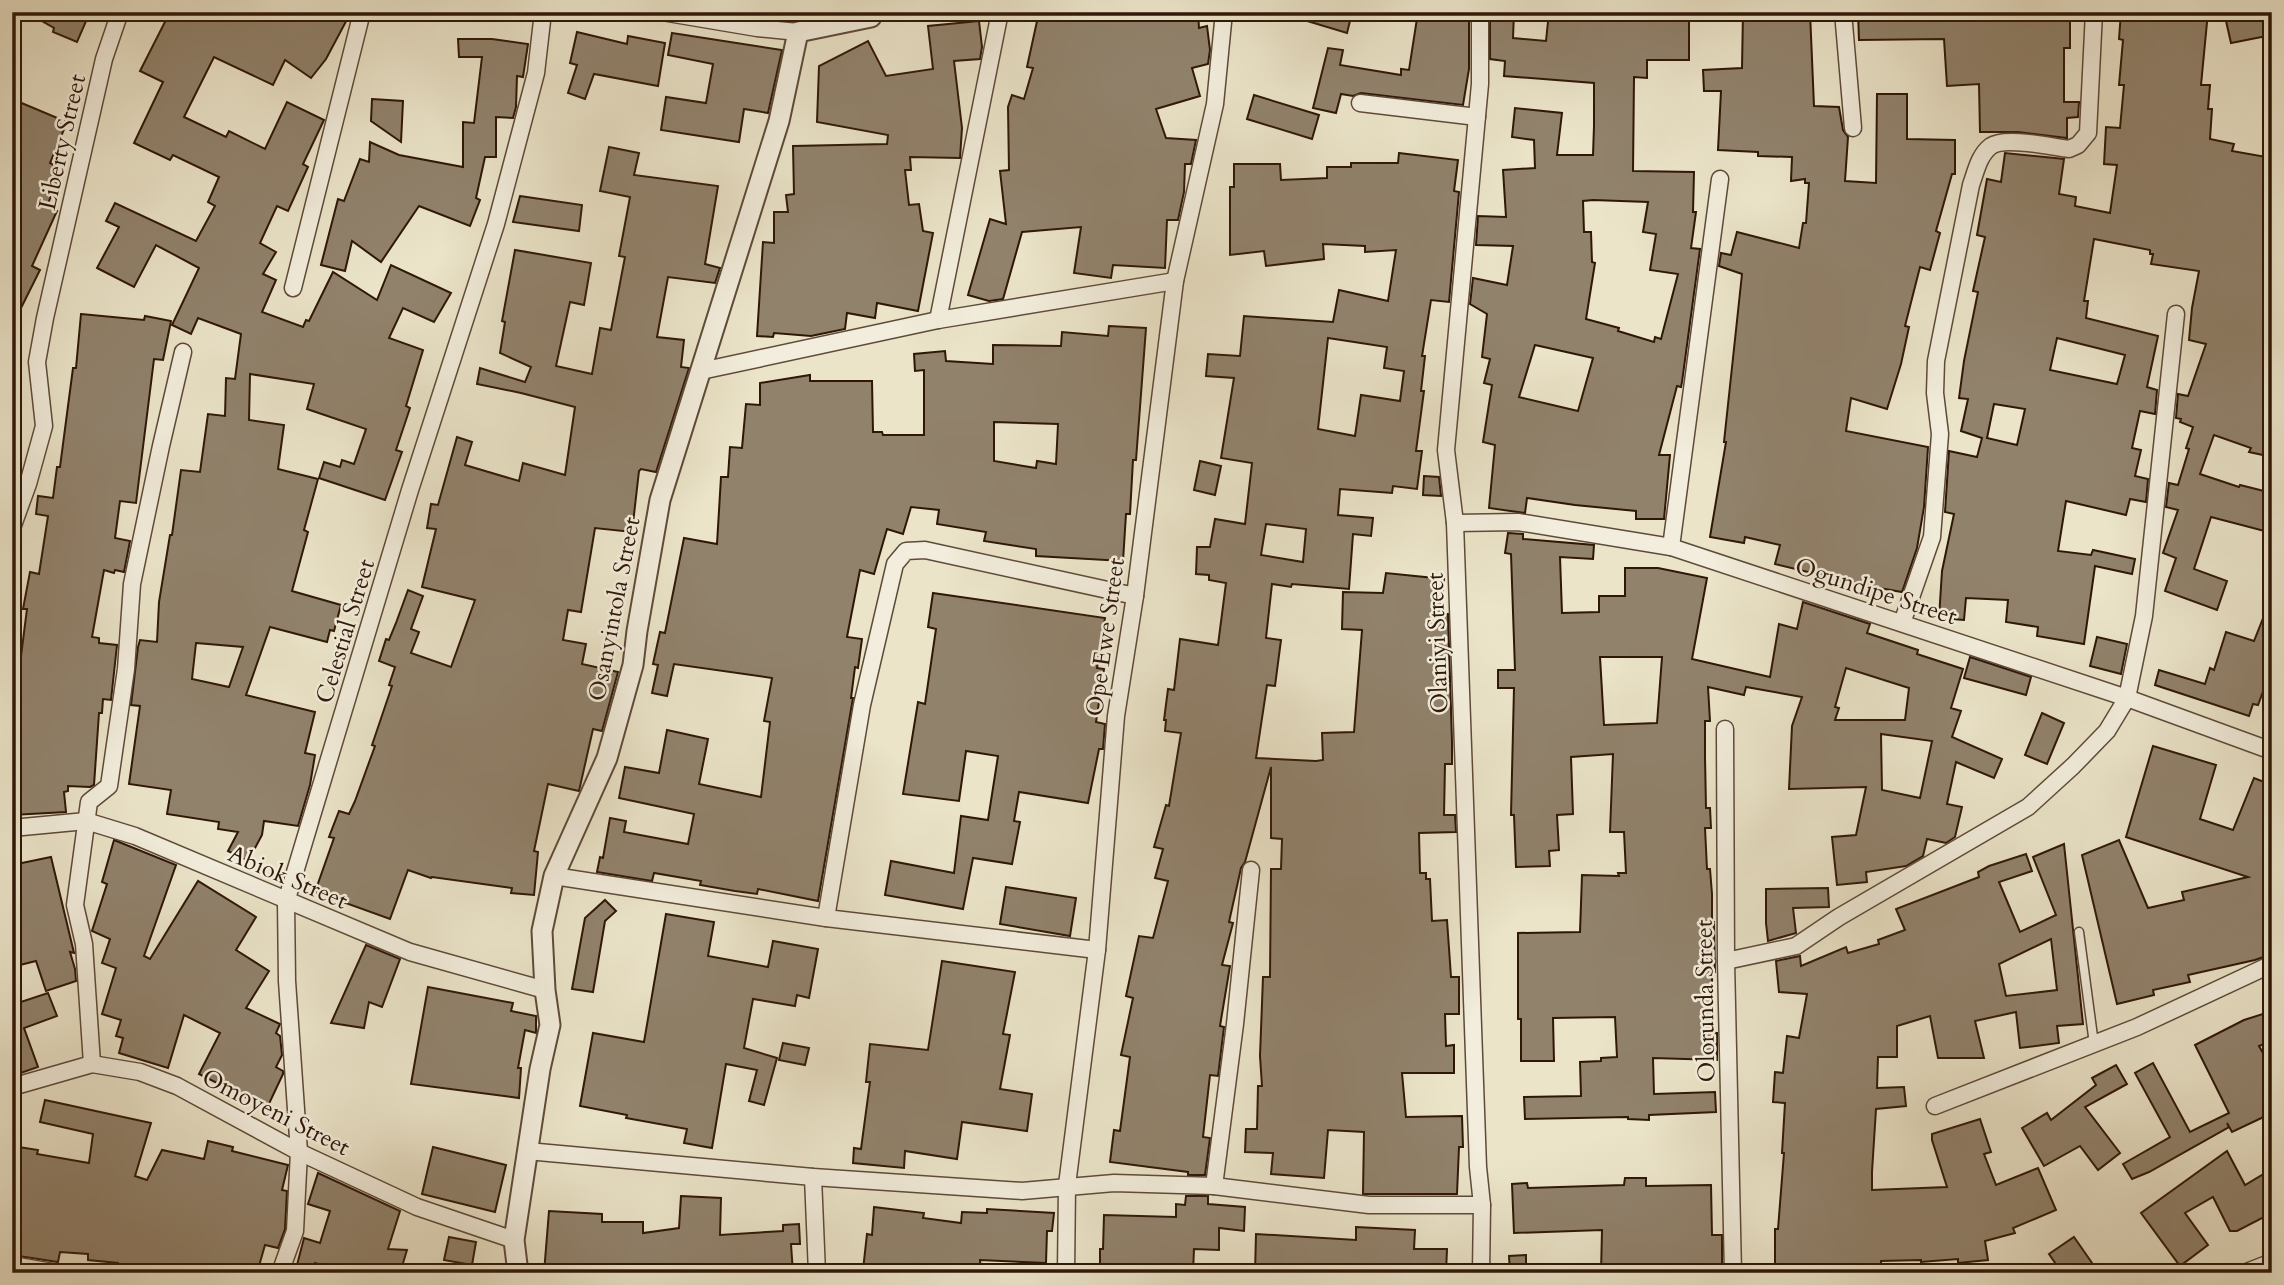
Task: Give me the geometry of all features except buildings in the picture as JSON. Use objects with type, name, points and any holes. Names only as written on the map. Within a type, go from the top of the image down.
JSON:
[{"type":"street","name":"Liberty Street","points":[[12,528],[44,426],[37,362],[45,318],[104,59],[120,12]]},
{"type":"street","points":[[293,288],[362,12]]},
{"type":"street","points":[[444,12],[493,12]]},
{"type":"street","name":"Celestial Street","points":[[280,1273],[295,1231],[299,1152],[287,981],[286,902],[410,490],[496,224],[536,74],[543,12]]},
{"type":"street","points":[[662,12],[798,32],[875,14]]},
{"type":"street","points":[[938,320],[1000,12]]},
{"type":"street","name":"Ope Ewe Street","points":[[1066,1273],[1067,1185],[1097,950],[1116,716],[1135,596],[1175,281],[1215,104],[1224,12]]},
{"type":"street","name":"Olaniyi Street","points":[[1480,12],[1480,84],[1446,450],[1455,523],[1478,1167],[1482,1205],[1481,1273]]},
{"type":"street","points":[[1843,12],[1853,128]]},
{"type":"street","points":[[1902,623],[1932,537],[1940,434],[1935,393],[1936,361],[1978,163],[1992,145],[2003,141],[2069,149],[2078,145],[2088,133],[2095,12]]},
{"type":"street","name":"Osanyintola Street","points":[[518,1273],[514,1240],[540,1069],[550,1025],[542,931],[554,876],[607,758],[628,686],[634,665],[637,631],[660,500],[779,121],[798,32]]},
{"type":"street","points":[[1360,103],[1477,117]]},
{"type":"street","points":[[1671,547],[1720,179]]},
{"type":"street","points":[[701,371],[938,320],[1175,281]]},
{"type":"street","points":[[1726,961],[1796,946],[1839,917],[2028,807],[2107,731],[2127,698],[2144,616],[2176,314]]},
{"type":"street","points":[[92,1065],[84,944],[75,905],[89,802],[109,786],[126,669],[132,584],[160,446],[183,352]]},
{"type":"street","name":"Ogundipe Street","points":[[1455,523],[1518,522],[1671,547],[2127,698],[2272,751]]},
{"type":"street","points":[[826,918],[862,705],[895,564],[906,551],[925,550],[1135,596]]},
{"type":"street","name":"Olorunda Street","points":[[1725,729],[1726,961],[1733,1273]]},
{"type":"street","name":"Abiok Street","points":[[12,828],[86,821],[135,836],[286,902],[410,952],[545,990]]},
{"type":"street","points":[[1214,1186],[1251,870]]},
{"type":"street","points":[[554,876],[826,918],[1097,950]]},
{"type":"street","points":[[1935,1106],[2137,1027],[2272,964]]},
{"type":"street","name":"Omoyeni Street","points":[[12,1087],[92,1065],[140,1072],[177,1086],[299,1152],[418,1207],[514,1240]]},
{"type":"street","points":[[527,1151],[813,1177],[1022,1191],[1114,1183],[1214,1186],[1369,1205],[1482,1205]]},
{"type":"street","points":[[813,1177],[817,1273]]},
{"type":"street","points":[[2244,1273],[2272,1262]]},
{"type":"street","points":[[12,1265],[58,1273]]},
{"type":"lane","points":[[2079,932],[2094,1044]]}]
